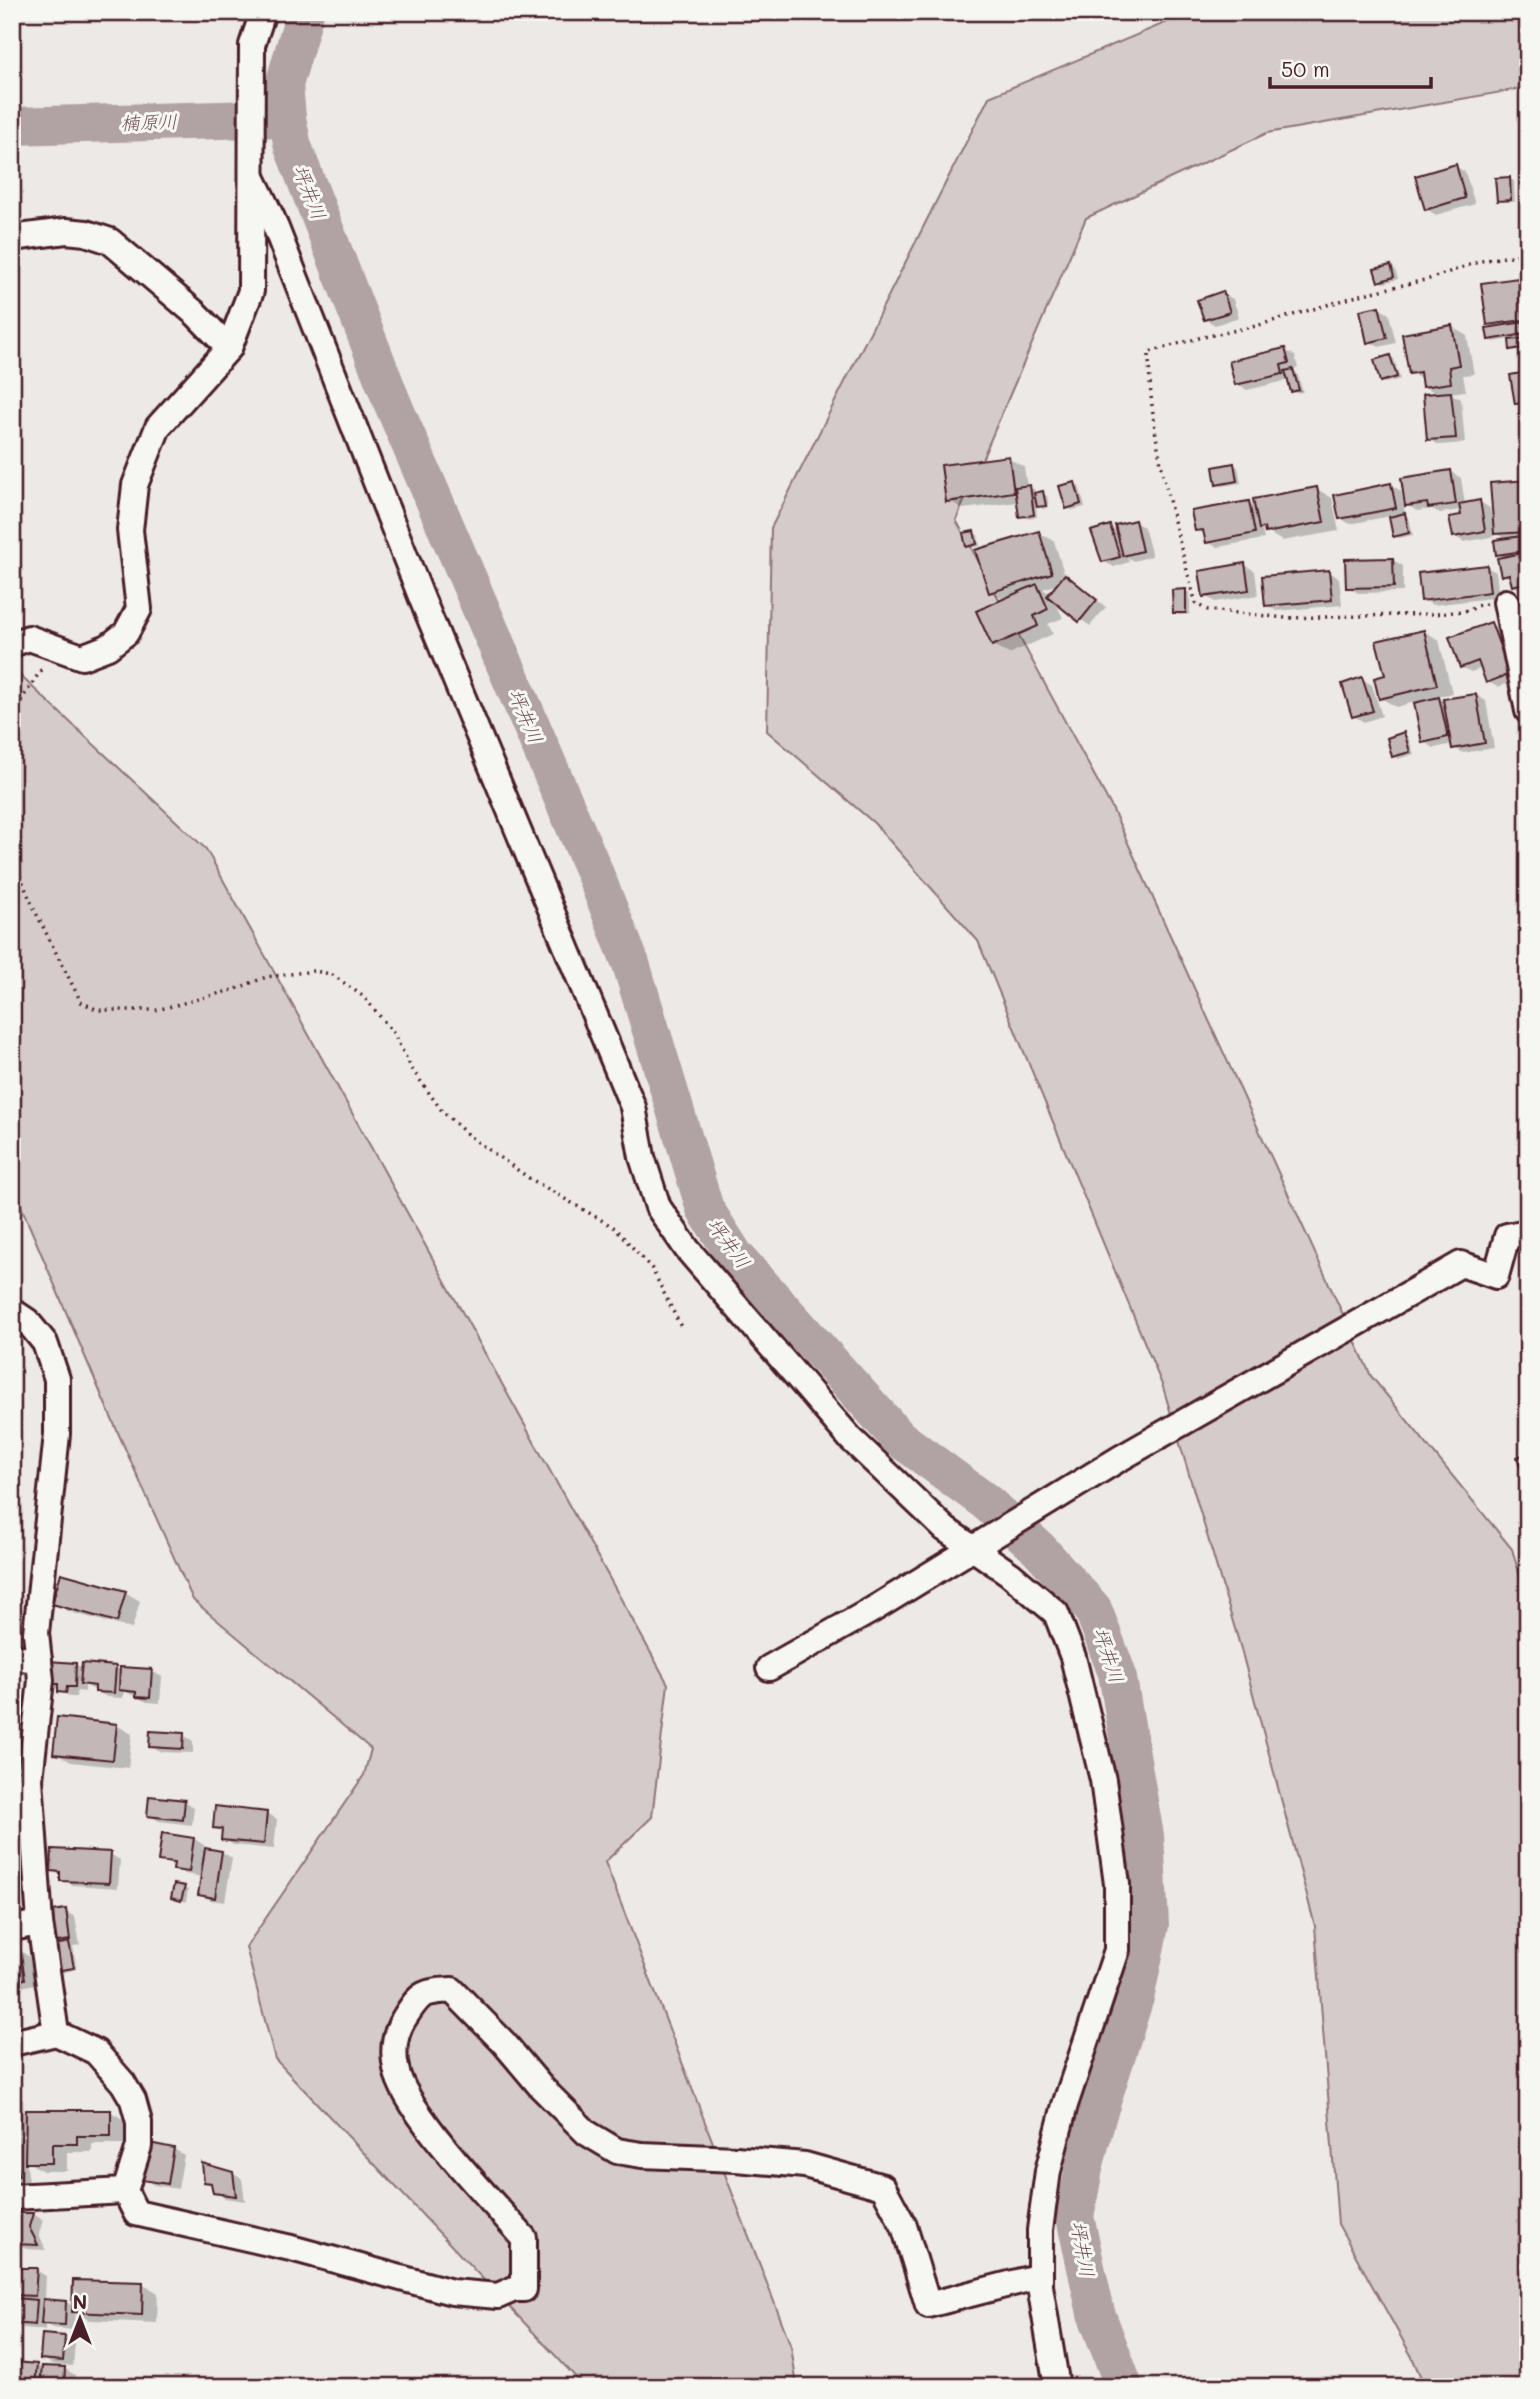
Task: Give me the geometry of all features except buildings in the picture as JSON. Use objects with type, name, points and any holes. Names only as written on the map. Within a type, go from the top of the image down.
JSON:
[{"type":"street","points":[[12,644],[29,638],[82,657],[108,648],[126,634],[139,609],[130,530],[135,485],[158,426],[229,348],[251,291],[252,45],[263,12]]},
{"type":"street","points":[[253,179],[272,218],[422,599],[633,1107],[642,1157],[658,1207],[687,1249],[850,1438],[945,1529],[983,1543],[1010,1574],[1056,1613],[1073,1657],[1103,1780],[1117,1884],[1117,1950],[1065,2105],[1048,2171],[1041,2230],[1041,2276],[1057,2387]]},
{"type":"street","points":[[12,237],[66,231],[86,233],[110,241],[197,314],[229,348]]},
{"type":"street","points":[[1506,602],[1528,711]]},
{"type":"street","points":[[769,1668],[873,1610],[1119,1459],[1461,1264],[1496,1276],[1507,1236],[1528,1232]]},
{"type":"street","points":[[12,1311],[27,1321],[45,1343],[57,1380],[57,1434],[36,1633],[39,1699],[30,1779],[40,1923],[56,2033]]},
{"type":"street","points":[[12,1657],[39,1660]]},
{"type":"street","points":[[12,1928],[40,1923]]},
{"type":"street","points":[[12,2043],[56,2033],[96,2052],[123,2083],[139,2122],[139,2146],[125,2191],[136,2213],[291,2248],[452,2292],[498,2296],[514,2288],[524,2288],[524,2238],[408,2099],[396,2068],[396,2032],[414,2004],[426,1992],[452,1990],[505,2043],[541,2087],[587,2133],[617,2151],[642,2155],[805,2165],[883,2187],[904,2226],[928,2305],[1041,2276]]},
{"type":"street","points":[[12,2197],[125,2191]]},
{"type":"path","points":[[1506,602],[1437,614],[1286,618],[1208,610],[1196,604],[1167,495],[1149,392],[1149,352],[1256,326],[1364,293],[1429,279],[1482,261],[1528,253]]},
{"type":"path","points":[[12,720],[41,670],[82,657]]},
{"type":"path","points":[[12,856],[33,907],[81,1002],[99,1010],[157,1010],[236,989],[267,977],[314,971],[331,975],[364,997],[392,1031],[412,1069],[442,1111],[468,1136],[529,1178],[615,1228],[652,1269],[682,1329]]},
{"type":"shaded area","points":[[1191,12],[1528,12],[1528,41],[1519,89],[1267,133],[1086,218],[956,520],[1112,808],[1371,1376],[1512,1549],[1528,1604],[1528,2387],[1425,2387],[1412,2357],[1338,2224],[1315,1926],[1241,1649],[1163,1387],[978,941],[874,823],[767,731],[771,528],[989,97]]},
{"type":"shaded area","points":[[12,668],[206,849],[668,1684],[652,1817],[605,1862],[791,2346],[797,2387],[585,2387],[275,2059],[246,1947],[364,1775],[371,1749],[193,1600],[12,1185]]},
{"type":"waterway","name":"坪井川","points":[[305,12],[284,85],[293,147],[392,402],[593,869],[631,964],[705,1209],[735,1256],[899,1438],[986,1502],[1039,1549],[1093,1609],[1117,1673],[1145,1836],[1150,1925],[1136,1994],[1097,2117],[1075,2217],[1096,2313],[1124,2387]]},
{"type":"waterway","name":"楠原川","points":[[12,126],[287,118]]}]
